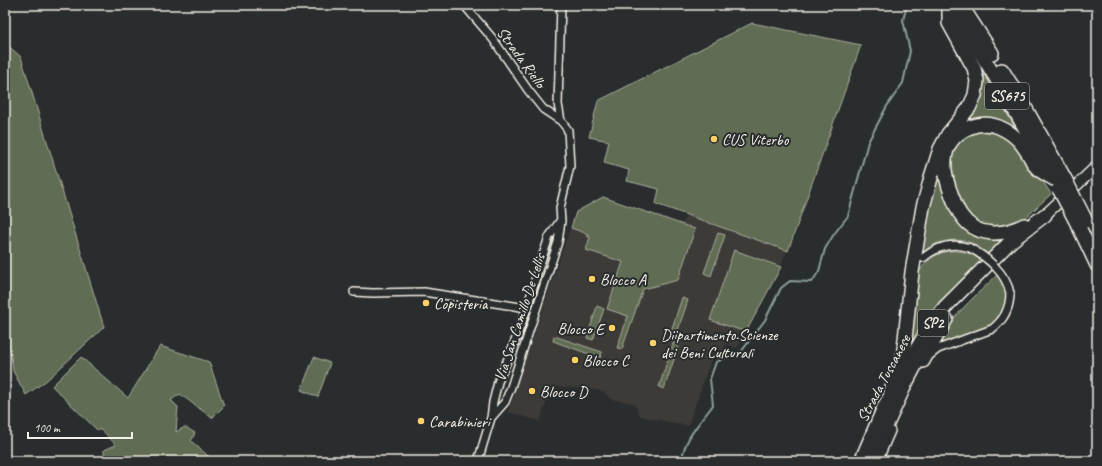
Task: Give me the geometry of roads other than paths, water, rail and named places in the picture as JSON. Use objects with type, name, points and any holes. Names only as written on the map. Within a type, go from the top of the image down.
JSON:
[{"type":"highway","name":"SS675","points":[[950,5],[983,56],[1060,183],[1082,223],[1097,245]]},
{"type":"highway","points":[[890,397],[894,379],[903,358],[912,272],[923,207],[940,149],[948,134],[969,108],[975,95],[977,81],[974,68],[949,23],[950,5]]},
{"type":"highway","name":"SS675","points":[[961,5],[977,28],[1022,102],[1060,183]]},
{"type":"highway","points":[[1045,215],[1015,230],[1004,233],[988,232],[972,226],[960,214],[951,193],[944,168],[946,153],[953,140],[964,130],[977,124],[991,125],[1012,133],[1022,142],[1036,168],[1060,183]]},
{"type":"highway","name":"Strada Tuscanese","points":[[870,461],[905,384],[923,351],[937,330],[961,302],[1022,243],[1045,215]]},
{"type":"highway","name":"Strada Tuscanese","points":[[861,461],[890,397],[930,326],[945,307],[1011,241],[1045,215]]},
{"type":"highway","name":"SS675","points":[[1082,223],[1097,265]]},
{"type":"highway","points":[[912,272],[923,258]]},
{"type":"highway","points":[[923,361],[946,319]]},
{"type":"main road","name":"Strada Tuscanese","points":[[1045,215],[1097,166]]},
{"type":"street","name":"Strada Riello","points":[[464,5],[493,39],[543,109],[562,122]]},
{"type":"street","name":"Strada Riello","points":[[561,5],[558,104],[562,122]]},
{"type":"street","name":"Via San Camillo De Lellis","points":[[492,418],[504,402],[511,387],[556,249],[561,221],[560,208],[570,166],[568,130],[562,122]]},
{"type":"street","name":"Via San Camillo De Lellis","points":[[478,461],[492,418],[493,402],[498,382],[527,308],[549,237],[561,221]]},
{"type":"street","points":[[923,258],[932,251],[945,245],[954,244],[970,248],[980,254],[1000,273],[1007,283],[1010,292],[1008,309],[1003,318],[992,329],[938,349],[923,361]]},
{"type":"street","points":[[354,292],[424,292],[527,308]]},
{"type":"street","name":"Strada Tuscanese","points":[[878,461],[923,361]]},
{"type":"waterway","points":[[682,461],[683,453],[689,438],[713,405],[710,379],[716,362],[741,352],[765,320],[781,288],[790,281],[812,282],[819,271],[825,249],[848,216],[868,142],[887,106],[903,83],[910,51],[903,20],[907,5]]},
{"type":"place","name":"CUS Viterbo","points":[[714,139]]},
{"type":"place","name":"Blocco A","points":[[592,279]]},
{"type":"place","name":"Copisteria","points":[[426,303]]},
{"type":"place","name":"Blocco E","points":[[612,328]]},
{"type":"place","name":"Diipartimento.Scienze dei Beni Culturali","points":[[653,343]]},
{"type":"place","name":"Blocco C","points":[[575,360]]},
{"type":"place","name":"Blocco D","points":[[532,391]]},
{"type":"place","name":"Carabinieri","points":[[421,421]]}]
